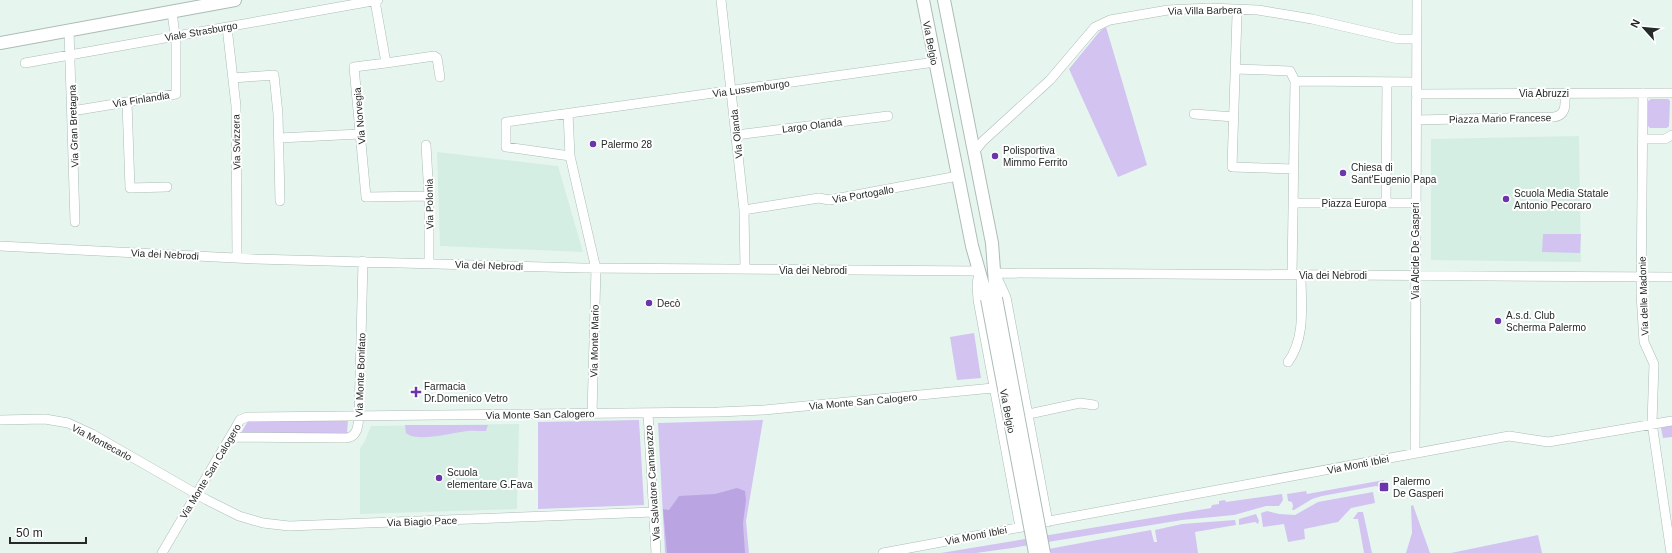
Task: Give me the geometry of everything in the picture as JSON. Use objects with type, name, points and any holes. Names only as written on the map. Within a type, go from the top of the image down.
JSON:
[{"type":"street","points":[[0,43],[236,0]]},
{"type":"street","points":[[377,0],[386,63],[434,56],[437,58],[440,77]]},
{"type":"street","name":"Viale Strasburgo","points":[[25,63],[377,0]]},
{"type":"street","name":"Via Olanda","points":[[721,0],[744,210],[745,269]]},
{"type":"street","name":"Via Belgio","points":[[923,0],[972,246],[979,271],[992,298],[1044,553]]},
{"type":"street","name":"Via Belgio","points":[[944,0],[992,243],[995,273],[992,298],[1035,553]]},
{"type":"street","name":"Via Alcide De Gasperi","points":[[1415,453],[1417,0]]},
{"type":"street","name":"Via Villa Barbera","points":[[974,152],[983,141],[1050,80],[1095,28],[1110,20],[1168,10],[1209,8],[1258,10],[1312,19],[1398,39],[1417,39]]},
{"type":"street","points":[[172,12],[176,35]]},
{"type":"street","points":[[1237,15],[1232,167],[1294,169]]},
{"type":"street","name":"Via Svizzera","points":[[227,27],[236,106],[237,258]]},
{"type":"street","name":"Via Gran Bretagna","points":[[69,30],[71,54],[75,222]]},
{"type":"street","name":"Via Finlandia","points":[[72,111],[176,94],[176,35]]},
{"type":"street","name":"Via Lussemburgo","points":[[570,156],[506,147],[506,122],[935,62]]},
{"type":"street","name":"Via Norvegia","points":[[386,63],[354,66],[366,196],[429,196]]},
{"type":"street","points":[[1236,69],[1290,71],[1295,81],[1292,275]]},
{"type":"street","points":[[233,78],[274,75],[279,138],[280,201]]},
{"type":"street","points":[[1295,81],[1416,82]]},
{"type":"street","points":[[940,86],[942,90],[948,92],[956,88],[960,82]]},
{"type":"street","points":[[1386,203],[1387,82]]},
{"type":"street","name":"Piazza Mario Francese","points":[[1416,120],[1560,116],[1565,107],[1565,93]]},
{"type":"street","name":"Via delle Madonie","points":[[1643,93],[1640,276],[1644,342],[1654,364],[1652,423],[1671,553]]},
{"type":"street","name":"Via Abruzzi","points":[[1416,94],[1672,93]]},
{"type":"street","points":[[128,102],[130,188],[167,187]]},
{"type":"street","points":[[946,120],[950,113],[956,111],[966,116]]},
{"type":"street","points":[[568,113],[570,156],[596,269]]},
{"type":"street","points":[[1194,114],[1234,117]]},
{"type":"street","name":"Largo Olanda","points":[[736,135],[888,116]]},
{"type":"street","points":[[279,138],[360,134]]},
{"type":"street","points":[[1642,139],[1665,139],[1672,135]]},
{"type":"street","name":"Via Polonia","points":[[426,145],[429,196],[429,263]]},
{"type":"street","name":"Via Portogallo","points":[[744,210],[819,198],[828,200],[958,176]]},
{"type":"street","name":"Piazza Europa","points":[[1293,203],[1415,202]]},
{"type":"street","name":"Via dei Nebrodi","points":[[0,246],[237,258],[596,269],[979,271]]},
{"type":"street","name":"Via Monte Bonifato","points":[[230,437],[351,437],[354,435],[359,416],[363,261]]},
{"type":"street","name":"Via Monte Mario","points":[[592,414],[596,269]]},
{"type":"street","name":"Via Belgio","points":[[979,271],[977,285],[978,300],[993,388],[1021,527]]},
{"type":"street","name":"Via Belgio","points":[[995,273],[1006,296],[1029,414],[1046,522]]},
{"type":"street","name":"Via dei Nebrodi","points":[[995,273],[1672,276]]},
{"type":"street","points":[[1288,362],[1295,352],[1302,322],[1301,275]]},
{"type":"street","name":"Via Monte San Calogero","points":[[162,553],[240,420],[247,417],[592,414],[764,410],[993,388]]},
{"type":"street","points":[[1029,414],[1080,403],[1094,405]]},
{"type":"street","name":"Via Salvatore Cannarozzo","points":[[648,413],[656,553]]},
{"type":"street","name":"Via Montecarlo","points":[[0,420],[45,419],[68,423],[92,434],[196,494]]},
{"type":"street","name":"Via Monti Iblei","points":[[1046,522],[1510,436],[1548,442],[1652,423],[1672,421]]},
{"type":"street","name":"Via Biagio Pace","points":[[196,494],[234,514],[251,520],[290,526],[654,512]]},
{"type":"street","name":"Via Monti Iblei","points":[[883,553],[1021,527]]},
{"type":"shaded area","points":[[1106,27],[1147,165],[1118,177],[1069,69],[1100,31]]},
{"type":"shaded area","points":[[1651,99],[1668,99],[1670,101],[1669,126],[1667,128],[1650,128],[1648,126],[1648,101]]},
{"type":"shaded area","name":"Scuola Media Statale Antonio Pecoraro","points":[[1579,136],[1581,262],[1431,260],[1431,139]]},
{"type":"shaded area","points":[[437,152],[558,166],[583,252],[440,246]]},
{"type":"shaded area","points":[[1543,234],[1581,234],[1580,253],[1542,252]]},
{"type":"shaded area","points":[[974,333],[981,378],[957,380],[950,337]]},
{"type":"shaded area","points":[[348,420],[347,433],[241,433],[248,421]]},
{"type":"shaded area","points":[[639,420],[644,505],[538,509],[538,422]]},
{"type":"shaded area","points":[[763,420],[746,521],[749,553],[665,553],[658,423]]},
{"type":"shaded area","name":"Scuola elementare G.Fava","points":[[519,424],[517,509],[360,514],[360,448],[364,443],[371,426]]},
{"type":"shaded area","points":[[1672,424],[1672,437],[1663,438],[1661,428]]},
{"type":"shaded area","points":[[405,425],[488,425],[486,431],[467,431],[441,436],[417,437],[406,433]]},
{"type":"shaded area","points":[[1384,480],[1386,489],[1376,486],[1322,496],[1312,499],[1294,510],[1292,510],[1292,502],[1288,501],[1287,494],[1306,491],[1307,494]]},
{"type":"shaded area","points":[[737,488],[745,491],[746,500],[743,523],[745,553],[667,553],[663,509],[669,510],[679,496],[715,494]]},
{"type":"shaded area","points":[[1373,492],[1375,503],[1351,508],[1338,522],[1304,529],[1305,539],[1288,542],[1284,524],[1263,527],[1261,513],[1267,511],[1279,514],[1295,515],[1318,502]]},
{"type":"shaded area","points":[[1282,494],[1283,500],[1279,506],[1266,506],[1234,515],[1182,520],[976,553],[941,553],[1211,508],[1212,505],[1219,504],[1219,501],[1225,500],[1226,502]]},
{"type":"shaded area","points":[[1413,505],[1430,553],[1406,553],[1412,533],[1411,506]]},
{"type":"shaded area","points":[[1358,512],[1363,512],[1372,553],[1364,553],[1358,519],[1353,519]]},
{"type":"shaded area","points":[[1256,514],[1259,521],[1258,524],[1255,522],[1239,525],[1239,519]]},
{"type":"shaded area","points":[[1235,520],[1236,525],[1195,532],[1198,553],[1027,553],[1151,530],[1154,542],[1157,542],[1155,530],[1182,524]]},
{"type":"shaded area","points":[[1538,535],[1542,553],[1451,553]]},
{"type":"place","name":"Palermo 28","points":[[593,144]]},
{"type":"place","name":"Polisportiva Mimmo Ferrito","points":[[995,156]]},
{"type":"place","name":"Chiesa di Sant'Eugenio Papa","points":[[1343,173]]},
{"type":"place","name":"Scuola Media Statale Antonio Pecoraro","points":[[1506,199]]},
{"type":"place","name":"Decò","points":[[649,303]]},
{"type":"place","name":"A.s.d. Club Scherma Palermo","points":[[1498,321]]},
{"type":"place","name":"Farmacia Dr.Domenico Vetro","points":[[416,392]]},
{"type":"place","name":"Scuola elementare G.Fava","points":[[439,478]]},
{"type":"place","name":"Palermo De Gasperi","points":[[1384,487]]}]
